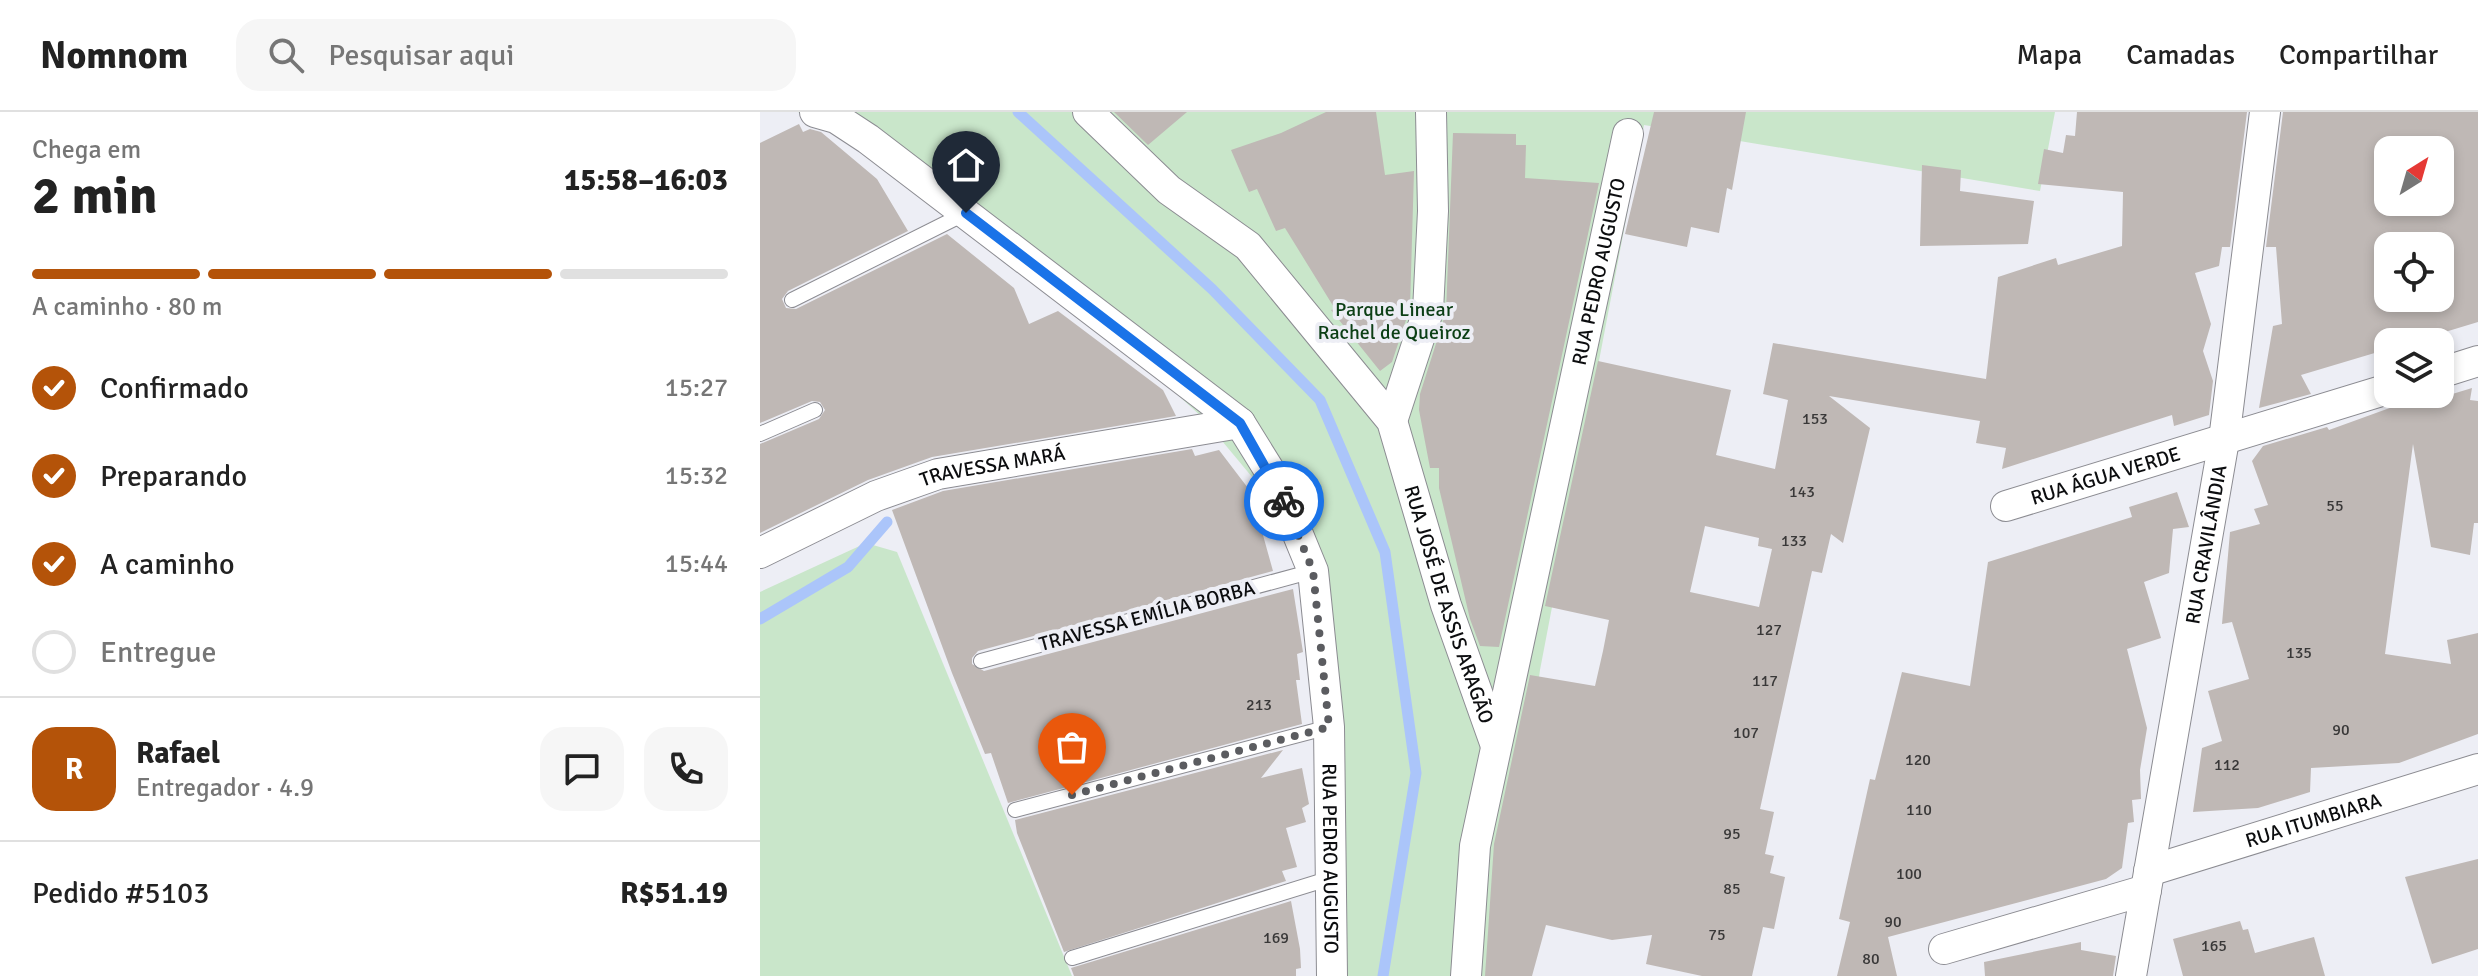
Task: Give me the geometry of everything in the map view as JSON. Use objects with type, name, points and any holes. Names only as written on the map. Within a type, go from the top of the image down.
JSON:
[{"type":"street","name":"RUA PEDRO AUGUSTO","points":[[815,112],[836,118],[868,139],[1240,423],[1276,481],[1313,571],[1329,727],[1334,877],[1332,976]]},
{"type":"street","name":"RUA JOSÉ DE ASSIS ARAGÃO","points":[[1088,112],[1169,190],[1248,246],[1392,421],[1446,605],[1495,744]]},
{"type":"street","points":[[1392,421],[1428,311],[1433,211],[1431,112]]},
{"type":"street","name":"RUA CRAVILÂNDIA","points":[[2131,976],[2224,440],[2265,112]]},
{"type":"street","name":"RUA PEDRO AUGUSTO","points":[[1466,976],[1475,846],[1628,134]]},
{"type":"street","points":[[2454,369],[2478,361]]},
{"type":"street","name":"RUA ÁGUA VERDE","points":[[2006,506],[2374,393]]},
{"type":"street","name":"TRAVESSA MARÁ","points":[[760,553],[876,496],[938,474],[1240,423]]},
{"type":"street","name":"RUA ITUMBIARA","points":[[1944,949],[2478,769]]},
{"type":"lane","points":[[792,300],[966,213]]},
{"type":"lane","points":[[760,434],[815,410]]},
{"type":"lane","name":"TRAVESSA EMÍLIA BORBA","points":[[981,661],[1313,571]]},
{"type":"lane","points":[[1015,810],[1329,727]]},
{"type":"lane","points":[[1072,958],[1334,877]]},
{"type":"green space","name":"Parque Linear Rachel de Queiroz","points":[[798,112],[2055,112],[2040,191],[1644,125],[1540,670],[1497,976],[1319,976],[1315,635],[1289,544],[1257,483],[1203,418],[1146,366],[844,140]]},
{"type":"green space","points":[[866,543],[897,552],[1072,976],[760,976],[760,592]]},
{"type":"building","points":[[1114,112],[1187,112],[1148,145]]},
{"type":"building","points":[[1326,112],[1376,112],[1385,175],[1414,171],[1410,308],[1392,362],[1380,371],[1331,310],[1335,309],[1285,228],[1276,231],[1257,189],[1249,192],[1231,150],[1281,133]]},
{"type":"building","points":[[1654,112],[1746,112],[1732,190],[1727,188],[1719,233],[1691,227],[1687,247],[1625,234]]},
{"type":"building","points":[[2077,112],[2247,112],[2230,247],[2222,247],[2219,266],[2195,273],[2211,324],[2203,351],[2213,381],[2209,415],[2174,426],[2172,415],[2002,469],[2006,448],[1976,443],[1980,421],[1829,396],[1870,428],[1843,543],[1831,534],[1822,573],[1812,571],[1760,809],[1774,812],[1765,854],[1774,856],[1770,873],[1785,877],[1774,929],[1763,927],[1752,976],[1702,976],[1646,964],[1652,935],[1612,940],[1546,925],[1532,976],[1485,976],[1494,844],[1530,675],[1595,686],[1609,620],[1545,606],[1598,361],[1731,390],[1716,455],[1775,469],[1788,400],[1763,394],[1773,343],[1986,379],[1998,277],[2056,258],[2058,265],[2122,246],[2123,192],[2038,184],[2044,149],[2063,153],[2066,135],[2075,136]],"holes":[[[1705,526],[1759,538],[1758,546],[1772,549],[1759,607],[1690,592]]]},
{"type":"building","points":[[2283,112],[2478,112],[2478,322],[2454,329],[2374,328],[2374,353],[2301,375],[2311,394],[2259,408],[2273,326],[2282,324],[2276,247],[2266,247]]},
{"type":"building","points":[[799,124],[803,132],[810,129],[821,132],[877,179],[908,231],[788,291],[782,299],[786,308],[796,309],[947,234],[1014,288],[1029,324],[1058,311],[1163,390],[1176,416],[932,457],[868,480],[760,533],[760,444],[819,419],[825,410],[820,402],[812,401],[760,423],[760,143]]},
{"type":"building","points":[[1453,133],[1516,134],[1516,145],[1526,145],[1525,178],[1599,183],[1499,647],[1480,646],[1470,619],[1439,488],[1439,468],[1430,468],[1419,410],[1420,394],[1446,312]]},
{"type":"building","points":[[1922,165],[1961,170],[1960,191],[2034,201],[2028,244],[1920,246]]},
{"type":"building","points":[[2472,388],[2470,400],[2478,401],[2478,523],[2474,523],[2470,555],[2431,547],[2413,444],[2385,654],[2451,664],[2447,640],[2478,633],[2478,734],[2399,763],[2311,768],[2310,792],[2258,808],[2193,812],[2202,748],[2222,741],[2208,691],[2249,679],[2232,622],[2222,624],[2230,532],[2260,524],[2254,509],[2268,505],[2252,461],[2263,446],[2327,427],[2329,430],[2390,408],[2454,408],[2454,394]]},
{"type":"building","points":[[1192,449],[1195,456],[1219,450],[1251,492],[1273,571],[978,651],[972,658],[972,664],[984,671],[1293,589],[1303,652],[1297,654],[1300,680],[1296,680],[1302,724],[1008,803],[991,753],[985,754],[952,673],[892,510],[943,491]]},
{"type":"building","points":[[2177,492],[2189,527],[2173,529],[2169,573],[2144,582],[2161,638],[2127,649],[2147,728],[2140,770],[2141,799],[2132,800],[2134,822],[2128,823],[2122,868],[2106,879],[1888,937],[1897,976],[1837,976],[1850,922],[1839,919],[1870,779],[1875,780],[1902,672],[1970,686],[1988,562],[2132,517],[2129,507]]},
{"type":"building","points":[[1283,750],[1261,778],[1302,768],[1309,804],[1302,808],[1306,822],[1286,828],[1297,867],[1282,871],[1286,881],[1064,952],[1017,833],[1015,820]]},
{"type":"building","points":[[2478,859],[2478,949],[2432,964],[2405,877]]},
{"type":"building","points":[[1291,901],[1300,949],[1301,968],[1296,969],[1296,976],[1074,976],[1071,968]]},
{"type":"building","points":[[2240,921],[2243,930],[2248,929],[2255,953],[2314,937],[2325,976],[2183,976],[2173,939]]},
{"type":"building","points":[[2081,942],[2081,950],[2116,956],[2113,976],[1985,976],[1984,962]]},
{"type":"waterway","points":[[1018,112],[1212,289],[1320,400],[1385,552],[1416,773],[1383,976]]},
{"type":"waterway","points":[[760,619],[848,567],[887,522]]},
{"type":"way so far","points":[[1072,795],[1329,727],[1313,571],[1284,501]]},
{"type":"route","points":[[966,213],[1240,423],[1276,481],[1284,501]]}]
